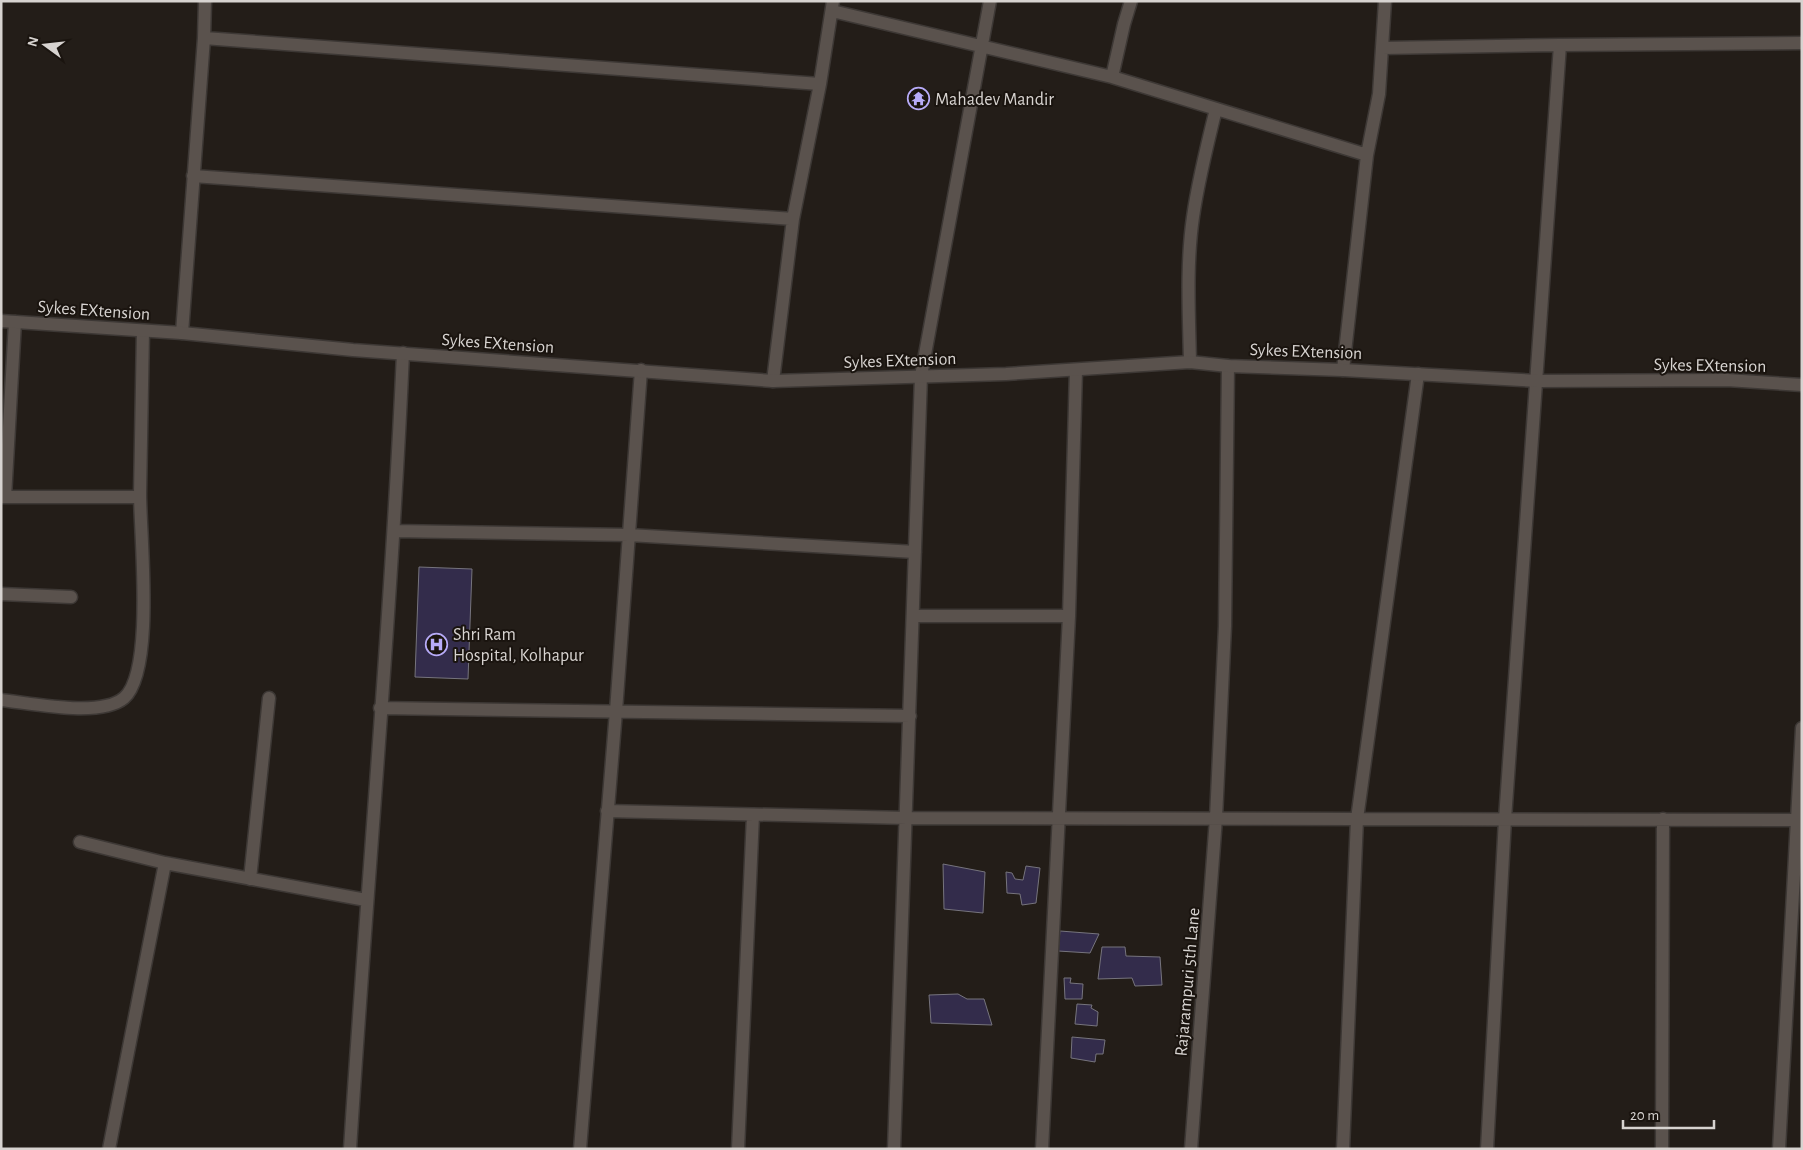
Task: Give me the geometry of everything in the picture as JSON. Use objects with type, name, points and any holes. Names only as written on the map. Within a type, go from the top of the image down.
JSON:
[{"type":"street","points":[[182,333],[204,38],[205,1]]},
{"type":"street","points":[[894,1149],[921,376],[990,1]]},
{"type":"street","points":[[1112,78],[1131,1]]},
{"type":"street","points":[[1344,370],[1367,155],[1378,94],[1385,1]]},
{"type":"street","points":[[773,381],[793,219],[820,84],[832,6],[983,47],[1112,78],[1367,155]]},
{"type":"street","points":[[204,38],[820,84]]},
{"type":"street","points":[[1382,48],[1802,43]]},
{"type":"street","points":[[1487,1149],[1506,819],[1560,45]]},
{"type":"street","points":[[1190,362],[1188,270],[1193,218],[1203,163],[1216,109]]},
{"type":"street","points":[[193,176],[793,219]]},
{"type":"street","name":"Sykes EXtension","points":[[1,322],[182,333],[403,354],[773,381],[1076,370],[1190,362],[1228,366],[1344,370],[1538,381],[1727,380],[1802,385]]},
{"type":"street","points":[[15,322],[3,497],[140,497]]},
{"type":"street","points":[[1,700],[83,708],[112,706],[125,698],[133,683],[140,653],[144,613],[140,497],[143,331]]},
{"type":"street","points":[[350,1149],[366,900],[395,531],[403,354]]},
{"type":"street","name":"Rajarampuri 5th Lane","points":[[1191,1149],[1216,818],[1225,626],[1228,366]]},
{"type":"street","points":[[580,1149],[616,711],[641,370]]},
{"type":"street","points":[[1042,1149],[1069,616],[1076,370]]},
{"type":"street","points":[[1343,1149],[1357,819],[1418,374]]},
{"type":"street","points":[[395,531],[629,535],[915,552]]},
{"type":"street","points":[[1,594],[71,597]]},
{"type":"street","points":[[913,616],[1069,616]]},
{"type":"street","points":[[250,879],[269,698]]},
{"type":"street","points":[[380,708],[910,716]]},
{"type":"street","points":[[1779,1149],[1799,820],[1802,728]]},
{"type":"street","points":[[607,811],[907,818],[1799,820]]},
{"type":"street","points":[[738,1149],[753,814]]},
{"type":"street","points":[[1662,1149],[1663,819]]},
{"type":"street","points":[[80,842],[165,863],[366,900]]},
{"type":"street","points":[[109,1149],[165,863]]},
{"type":"building","points":[[419,567],[472,569],[468,679],[415,677]]},
{"type":"building","points":[[943,864],[985,872],[983,913],[944,909]]},
{"type":"building","points":[[1026,866],[1040,868],[1036,903],[1022,905],[1020,894],[1007,893],[1006,872],[1012,873],[1015,879],[1023,880]]},
{"type":"building","points":[[1060,931],[1099,934],[1090,953],[1058,951]]},
{"type":"building","points":[[1102,947],[1125,947],[1126,956],[1160,957],[1162,985],[1135,986],[1132,978],[1098,979]]},
{"type":"building","points":[[1064,978],[1071,978],[1070,983],[1083,984],[1082,999],[1065,999]]},
{"type":"building","points":[[958,994],[967,999],[984,999],[992,1025],[931,1023],[929,995]]},
{"type":"building","points":[[1077,1004],[1092,1005],[1091,1008],[1098,1012],[1097,1026],[1075,1024]]},
{"type":"building","points":[[1072,1037],[1105,1040],[1103,1054],[1096,1054],[1095,1062],[1071,1058]]},
{"type":"place","name":"Mahadev Mandir","points":[[919,99]]},
{"type":"place","name":"Shri Ram Hospital, Kolhapur","points":[[437,644]]}]
